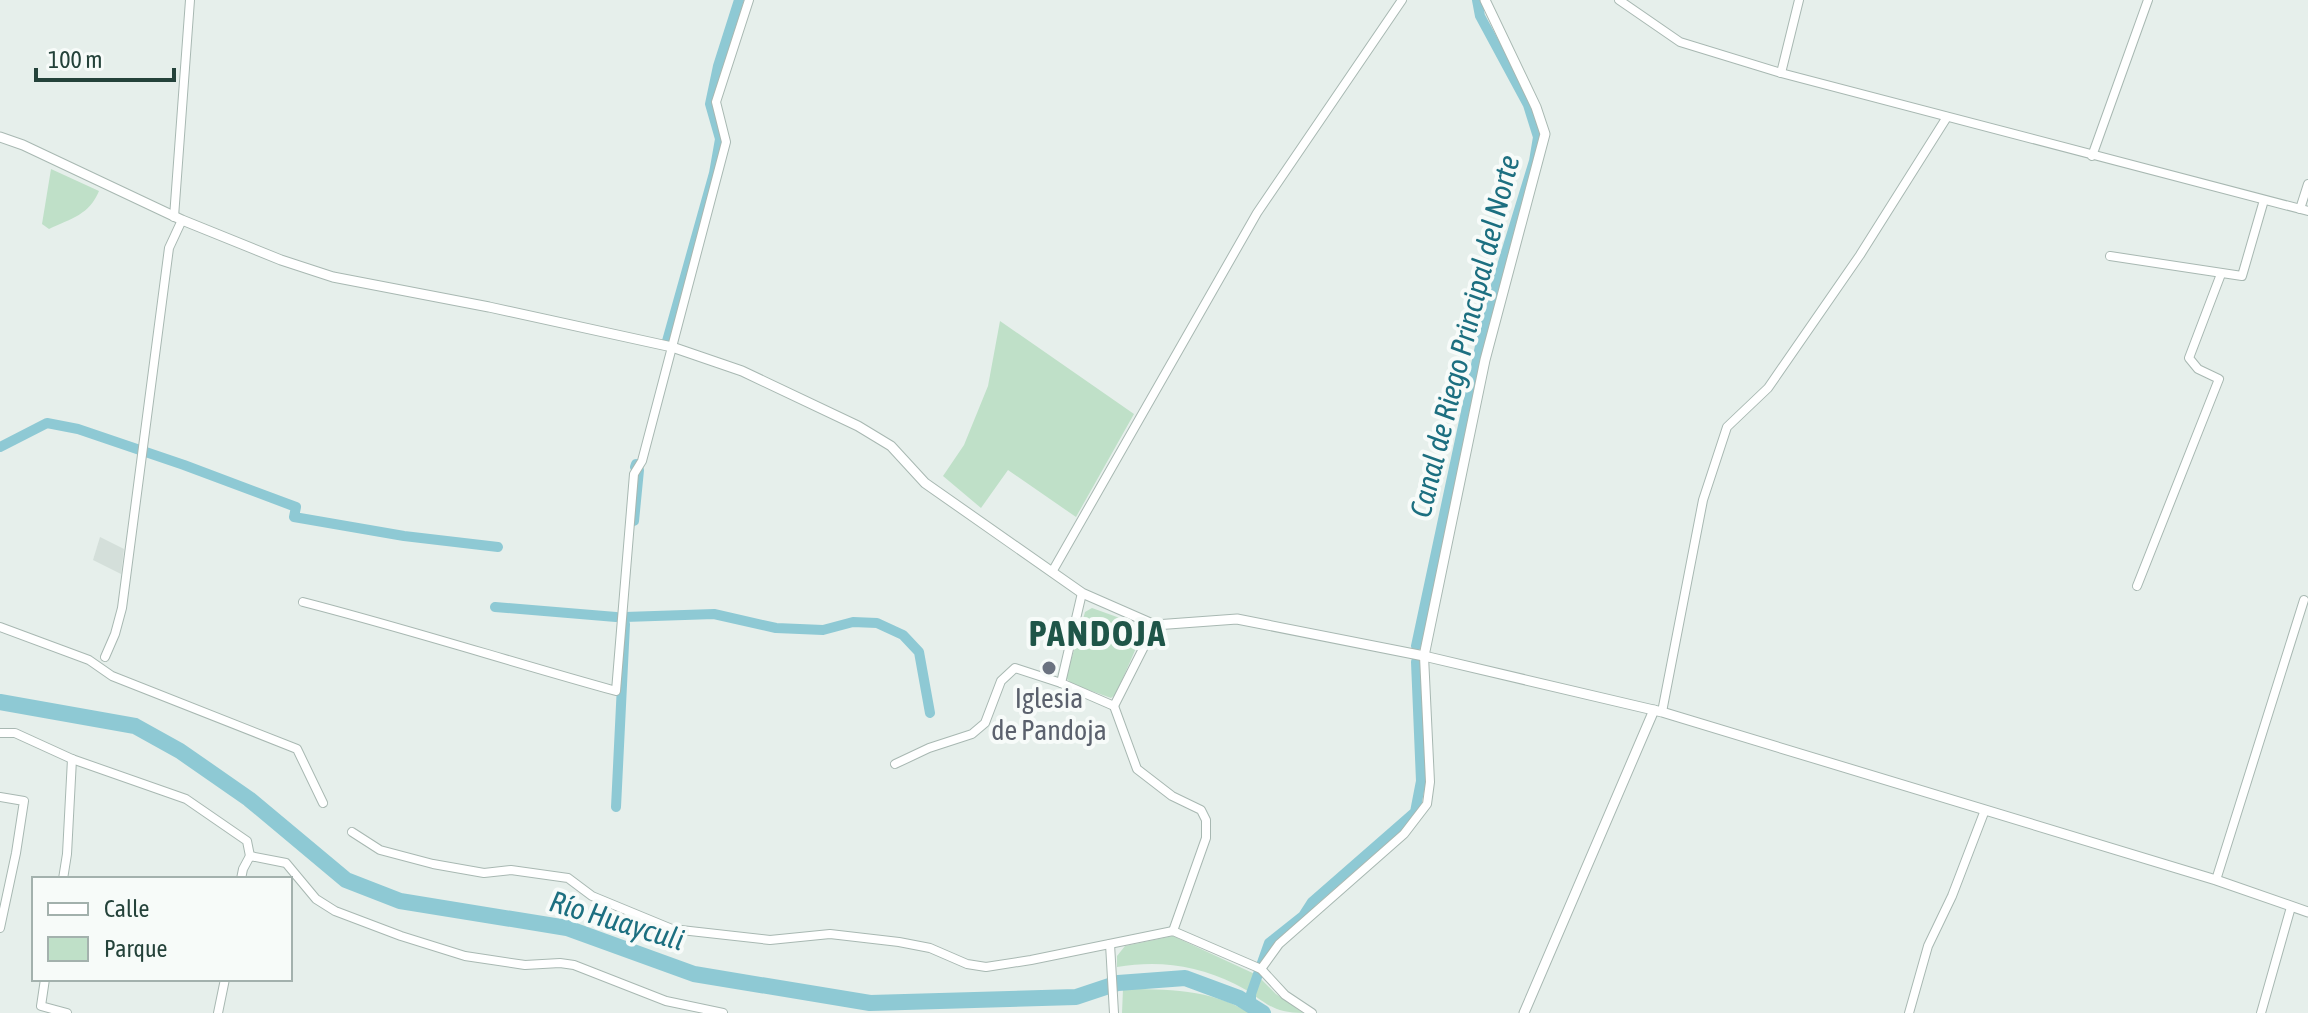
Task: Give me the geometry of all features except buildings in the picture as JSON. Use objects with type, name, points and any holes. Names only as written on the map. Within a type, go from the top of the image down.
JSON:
[{"type":"street","points":[[105,657],[122,608],[169,248],[178,218],[190,0]]},
{"type":"street","points":[[303,602],[401,627],[470,651],[616,691],[634,474],[642,461],[726,142],[716,102],[749,0]]},
{"type":"street","points":[[1052,572],[1257,213],[1402,0]]},
{"type":"street","points":[[1261,969],[1279,944],[1404,834],[1427,804],[1430,782],[1424,656],[1485,360],[1545,134],[1536,107],[1485,0]]},
{"type":"street","points":[[1781,73],[1799,0]]},
{"type":"street","points":[[2092,156],[2148,0]]},
{"type":"street","points":[[1622,1],[1680,42],[1781,73],[2092,156],[2304,210],[2308,184]]},
{"type":"street","points":[[1524,1013],[1658,711],[1703,500],[1727,427],[1768,388],[1860,255],[1947,117]]},
{"type":"street","points":[[0,137],[178,218],[281,260],[333,277],[672,347],[722,363],[777,386],[891,446],[925,483],[1082,593],[1155,625],[1237,619],[1424,656],[1658,711],[2216,880],[2308,912]]},
{"type":"street","points":[[2110,256],[2242,276],[2264,200]]},
{"type":"street","points":[[2137,586],[2219,379],[2198,369],[2189,358],[2221,274]]},
{"type":"street","points":[[1061,683],[1082,593]]},
{"type":"street","points":[[2216,880],[2304,600]]},
{"type":"street","points":[[1114,706],[1155,625]]},
{"type":"street","points":[[0,627],[89,660],[112,676],[297,749],[323,803]]},
{"type":"street","points":[[895,764],[929,748],[972,734],[985,723],[1001,681],[1015,668],[1061,683],[1114,706],[1137,769],[1172,796],[1201,810],[1206,820],[1206,838],[1173,931]]},
{"type":"street","points":[[0,733],[15,733],[72,759],[186,799],[247,841],[250,856],[241,877]]},
{"type":"street","points":[[63,877],[72,759]]},
{"type":"street","points":[[0,797],[24,801],[0,928]]},
{"type":"street","points":[[1909,1013],[1928,946],[1952,896],[1985,810]]},
{"type":"street","points":[[352,832],[380,850],[433,864],[484,873],[511,870],[568,878],[592,896],[672,929],[770,940],[830,934],[899,942],[930,948],[967,964],[986,967],[1173,931],[1261,969],[1285,995],[1312,1013]]},
{"type":"street","points":[[250,856],[286,863],[316,899],[335,911],[401,936],[465,956],[525,965],[574,965],[666,1001],[723,1013]]},
{"type":"street","points":[[2261,1013],[2291,907]]},
{"type":"street","points":[[1110,944],[1114,1013]]},
{"type":"street","points":[[45,981],[41,1006],[67,1013]]},
{"type":"street","points":[[218,1013],[225,981]]},
{"type":"shaded area","points":[[100,537],[124,549],[121,574],[93,560]]},
{"type":"green space","points":[[51,169],[99,191],[85,211],[49,229],[42,224]]},
{"type":"green space","points":[[1000,321],[1134,414],[1076,517],[1008,470],[981,508],[943,476],[964,445],[988,386]]},
{"type":"green space","points":[[1092,608],[1142,626],[1143,632],[1116,694],[1111,698],[1072,684],[1066,678],[1085,612]]},
{"type":"green space","points":[[1173,936],[1257,975],[1276,994],[1303,1013],[1273,1008],[1235,984],[1192,968],[1162,964],[1117,967],[1117,956],[1125,946]]},
{"type":"green space","points":[[1123,989],[1172,990],[1204,995],[1249,1013],[1122,1013]]},
{"type":"waterway","points":[[667,341],[714,173],[720,139],[710,104],[718,66],[739,0]]},
{"type":"waterway","name":"Canal de Riego Principal del Norte","points":[[1416,646],[1486,318],[1534,161],[1538,137],[1528,105],[1480,16],[1477,0]]},
{"type":"waterway","points":[[0,447],[47,423],[78,429],[296,507],[294,517],[404,536],[498,547]]},
{"type":"waterway","points":[[634,521],[639,470],[636,464]]},
{"type":"waterway","points":[[495,607],[616,617]]},
{"type":"waterway","points":[[625,617],[714,614],[776,628],[823,630],[853,622],[877,623],[903,635],[919,652],[930,713]]},
{"type":"waterway","points":[[616,807],[625,624]]},
{"type":"waterway","name":"Canal de Riego Principal del Norte","points":[[1251,1005],[1251,994],[1269,943],[1303,916],[1312,902],[1415,812],[1421,781],[1416,662]]},
{"type":"waterway","name":"Río Huayculi","points":[[0,702],[135,726],[180,751],[249,799],[346,880],[400,901],[567,928],[694,974],[870,1003],[1076,997],[1118,983],[1185,978],[1239,998],[1263,1013]]},
{"type":"place","name":"Iglesia de Pandoja","points":[[1049,668]]},
{"type":"district","name":"PANDOJA","points":[[1098,633]]}]
